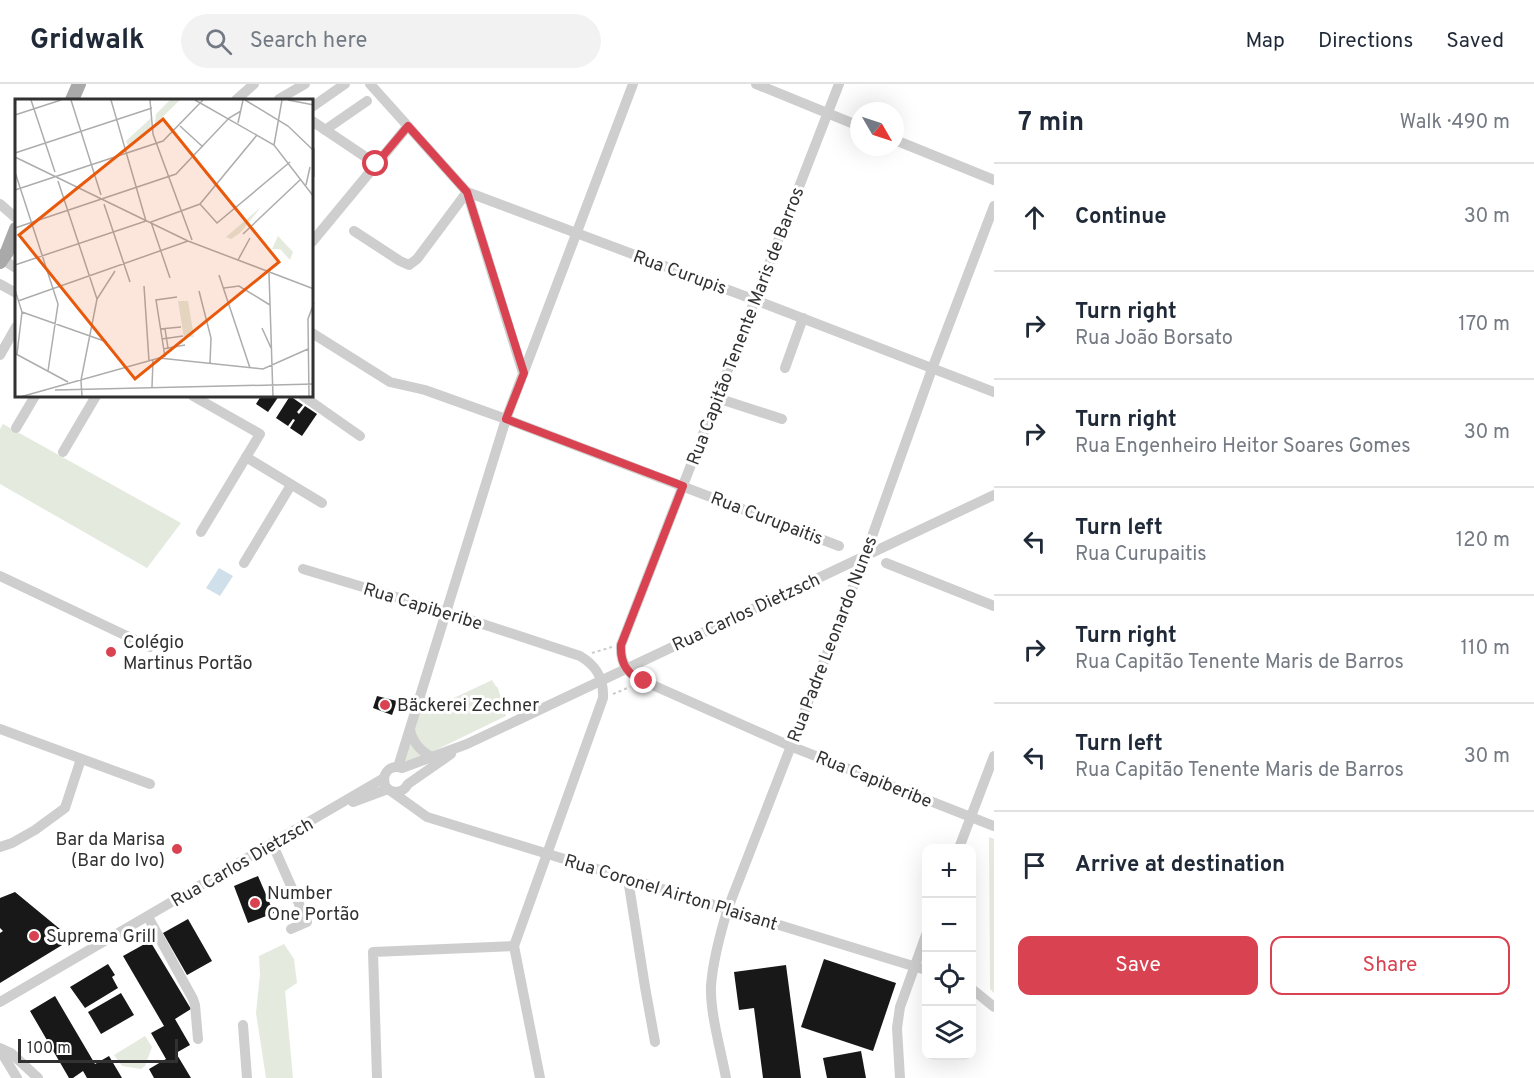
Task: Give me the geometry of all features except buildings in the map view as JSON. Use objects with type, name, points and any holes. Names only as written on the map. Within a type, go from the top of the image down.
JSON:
[{"type":"main road","points":[[72,99],[79,84]]},
{"type":"main road","points":[[1,260],[7,252],[15,232]]},
{"type":"street","points":[[279,99],[305,84]]},
{"type":"street","points":[[314,106],[345,84]]},
{"type":"street","points":[[370,84],[467,192],[524,373]]},
{"type":"street","points":[[417,810],[408,784],[408,775],[400,768],[410,730],[506,419],[633,84]]},
{"type":"street","points":[[756,84],[850,122]]},
{"type":"street","name":"Rua Capitão Tenente Maris de Barros","points":[[621,645],[839,84]]},
{"type":"street","points":[[237,99],[252,86]]},
{"type":"street","points":[[325,130],[367,102]]},
{"type":"street","points":[[314,122],[376,164]]},
{"type":"street","points":[[314,241],[408,126]]},
{"type":"street","points":[[904,144],[994,180]]},
{"type":"street","points":[[354,231],[409,265],[417,259],[467,192]]},
{"type":"street","name":"Rua Curupis","points":[[467,192],[994,392]]},
{"type":"street","points":[[0,204],[15,217]]},
{"type":"street","name":"Rua Padre Leonardo Nunes","points":[[726,1078],[713,1013],[711,987],[717,947],[728,909],[865,556],[932,369],[994,206]]},
{"type":"street","points":[[1,260],[15,267]]},
{"type":"street","points":[[0,284],[15,292]]},
{"type":"street","points":[[785,368],[803,318]]},
{"type":"street","points":[[0,355],[15,329]]},
{"type":"street","name":"Rua Curupaitis","points":[[314,334],[390,382],[425,390],[506,419],[839,546]]},
{"type":"street","points":[[16,428],[34,398]]},
{"type":"street","points":[[63,452],[95,398]]},
{"type":"street","points":[[198,398],[260,434],[201,532]]},
{"type":"street","points":[[306,398],[360,436]]},
{"type":"street","points":[[717,398],[782,419]]},
{"type":"street","points":[[246,457],[322,503]]},
{"type":"street","points":[[244,563],[291,485]]},
{"type":"street","name":"Rua Carlos Dietzsch","points":[[388,786],[387,771],[390,768],[400,768],[466,744],[994,495]]},
{"type":"street","points":[[886,563],[994,606]]},
{"type":"street","name":"Rua Capiberibe","points":[[303,569],[446,612],[580,656],[596,668],[601,680]]},
{"type":"street","points":[[0,576],[150,647]]},
{"type":"street","points":[[621,645],[621,656],[626,668]]},
{"type":"street","name":"Rua Capiberibe","points":[[626,668],[634,677],[790,746],[994,826]]},
{"type":"street","points":[[540,1078],[514,946],[603,698],[601,680]]},
{"type":"street","points":[[0,729],[150,784]]},
{"type":"street","points":[[410,730],[419,748],[432,757]]},
{"type":"street","name":"Rua Carlos Dietzsch","points":[[388,786],[399,792],[466,744]]},
{"type":"street","points":[[961,844],[994,756]]},
{"type":"street","points":[[0,847],[35,830],[65,808],[81,759]]},
{"type":"street","name":"Rua Carlos Dietzsch","points":[[0,1002],[272,843],[328,812],[388,786]]},
{"type":"street","name":"Rua Coronel Airton Plaisant","points":[[388,786],[427,817],[922,968]]},
{"type":"street","points":[[272,843],[307,922],[291,929]]},
{"type":"street","points":[[628,879],[656,1042]]},
{"type":"street","points":[[148,917],[193,999],[198,1039]]},
{"type":"street","points":[[377,1078],[373,952],[514,946]]},
{"type":"street","points":[[900,1078],[897,1028],[900,1007],[922,948]]},
{"type":"street","points":[[976,992],[994,1007]]},
{"type":"street","points":[[243,1025],[247,1078]]},
{"type":"street","points":[[0,1049],[17,1078]]},
{"type":"street","points":[[0,1049],[11,1053],[38,1078]]},
{"type":"path","points":[[580,656],[621,645]]},
{"type":"path","points":[[603,698],[644,681]]},
{"type":"shaded area","points":[[3,424],[181,523],[147,568],[0,484],[0,429]]},
{"type":"shaded area","points":[[492,680],[498,688],[506,716],[403,766],[424,697],[439,705]]},
{"type":"shaded area","points":[[989,837],[994,839],[994,993],[990,989]]},
{"type":"shaded area","points":[[284,944],[294,959],[297,983],[285,991],[293,1078],[266,1078],[256,1013],[260,975],[259,956]]},
{"type":"shaded area","points":[[145,1036],[152,1047],[145,1066],[141,1069],[122,1066],[114,1055]]},
{"type":"water","points":[[219,568],[233,576],[220,596],[206,588]]},
{"type":"place","name":"Colégio Martinus Portão","points":[[111,652]]},
{"type":"place","name":"Bäckerei Zechner","points":[[385,705]]},
{"type":"place","name":"Bar da Marisa (Bar do Ivo)","points":[[177,849]]},
{"type":"place","name":"Number One Portão","points":[[255,903]]},
{"type":"place","name":"Suprema Grill","points":[[34,936]]},
{"type":"route","points":[[376,164],[408,126],[467,192],[524,373],[506,419],[683,486],[621,645],[621,656],[626,668],[634,677],[644,681]]}]
